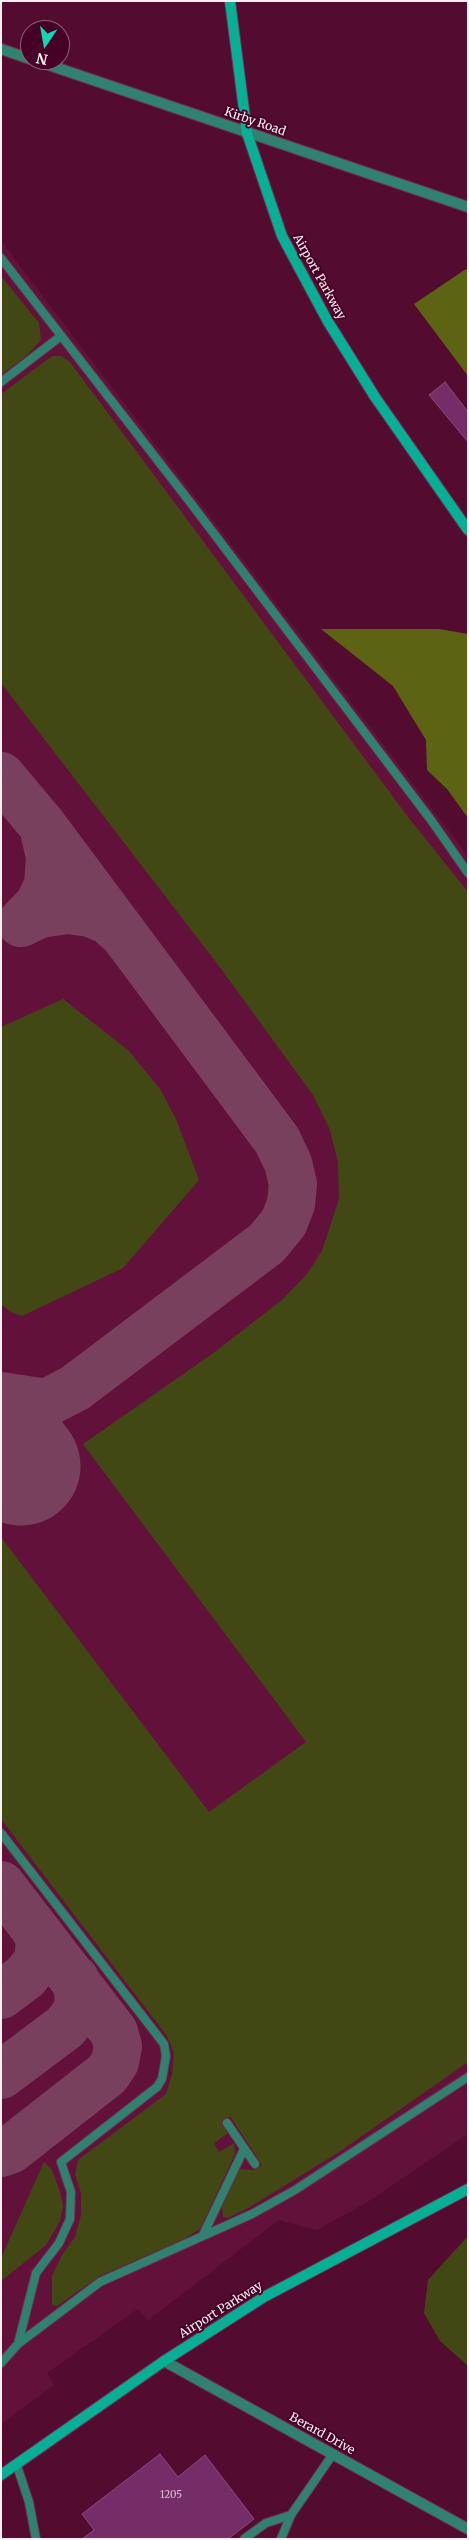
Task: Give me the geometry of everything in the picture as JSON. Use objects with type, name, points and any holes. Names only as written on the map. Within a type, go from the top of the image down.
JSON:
[{"type":"main road","name":"Airport Parkway","points":[[230,1],[247,133],[282,236],[327,320],[375,397],[468,530]]},
{"type":"main road","name":"Airport Parkway","points":[[1,2475],[17,2466],[164,2361],[264,2297],[468,2189]]},
{"type":"street","points":[[1,49],[20,56]]},
{"type":"street","name":"Kirby Road","points":[[63,70],[468,207]]},
{"type":"street","name":"Berard Drive","points":[[164,2361],[468,2529]]},
{"type":"lane","points":[[1,258],[430,820],[468,873]]},
{"type":"lane","points":[[1,382],[61,336]]},
{"type":"lane","points":[[1,1833],[164,2044],[166,2056],[162,2079],[158,2087],[62,2162],[71,2192],[70,2219],[59,2243],[36,2274],[18,2344]]},
{"type":"lane","points":[[1,2363],[18,2344],[100,2282],[252,2214],[295,2190],[468,2077]]},
{"type":"lane","points":[[228,2123],[255,2164]]},
{"type":"lane","points":[[203,2235],[244,2148]]},
{"type":"lane","points":[[281,2539],[291,2515],[332,2454]]},
{"type":"lane","points":[[17,2466],[29,2502],[36,2539]]},
{"type":"lane","points":[[244,2539],[266,2524],[291,2515]]},
{"type":"shaded area","points":[[1,241],[468,856],[468,2134],[369,2201],[317,2230],[279,2220],[148,2320],[138,2309],[47,2373],[54,2385],[1,2424]]},
{"type":"green space","points":[[466,269],[468,271],[468,376],[414,304]]},
{"type":"green space","points":[[1,276],[39,323],[41,340],[26,356],[1,375]]},
{"type":"green space","points":[[52,356],[61,356],[70,362],[408,817],[468,892],[468,2062],[339,2152],[250,2207],[228,2218],[223,2217],[222,2206],[235,2176],[240,2169],[254,2170],[262,2165],[230,2116],[222,2124],[228,2133],[214,2143],[219,2152],[234,2143],[235,2154],[200,2229],[184,2239],[98,2277],[57,2306],[52,2305],[52,2276],[62,2255],[75,2237],[81,2215],[81,2193],[75,2174],[78,2160],[166,2094],[172,2074],[174,2053],[167,2036],[1,1819],[1,1537],[209,1812],[306,1742],[83,1444],[212,1354],[282,1300],[307,1274],[322,1251],[339,1199],[338,1162],[330,1130],[313,1095],[216,962],[1,683],[1,394]]},
{"type":"green space","points":[[321,629],[439,629],[468,634],[468,818],[447,789],[427,770],[426,740],[393,686]]},
{"type":"green space","points":[[63,999],[129,1051],[160,1089],[176,1119],[199,1180],[123,1268],[22,1316],[11,1312],[1,1304],[1,1027]]},
{"type":"green space","points":[[44,2162],[52,2170],[61,2195],[63,2207],[60,2221],[46,2245],[1,2281],[1,2258]]},
{"type":"green space","points":[[468,2236],[468,2366],[440,2341],[424,2313],[428,2280]]},
{"type":"building","points":[[445,382],[468,412],[468,442],[429,395]]},
{"type":"building","points":[[160,2454],[178,2477],[205,2455],[254,2519],[228,2539],[82,2539],[94,2530],[82,2514]]},
{"type":"taxiway","points":[[1,776],[43,826],[277,1140],[288,1163],[293,1184],[291,1204],[284,1222],[267,1243],[75,1388],[46,1403],[1,1396]]},
{"type":"taxiway","points":[[43,826],[50,857],[48,885],[39,904],[21,923],[40,914],[67,910],[90,913],[109,921],[120,931]]},
{"type":"taxiway","points":[[1,1885],[114,2032],[118,2046],[115,2062],[107,2074],[10,2150],[1,2153]]},
{"type":"taxiway","points":[[1,1995],[25,1977],[38,1961],[40,1941],[35,1929]]},
{"type":"taxiway","points":[[1,2075],[65,2027],[73,2017],[79,2005],[75,1979]]},
{"type":"runway","points":[[1,1440],[21,1466]]}]
